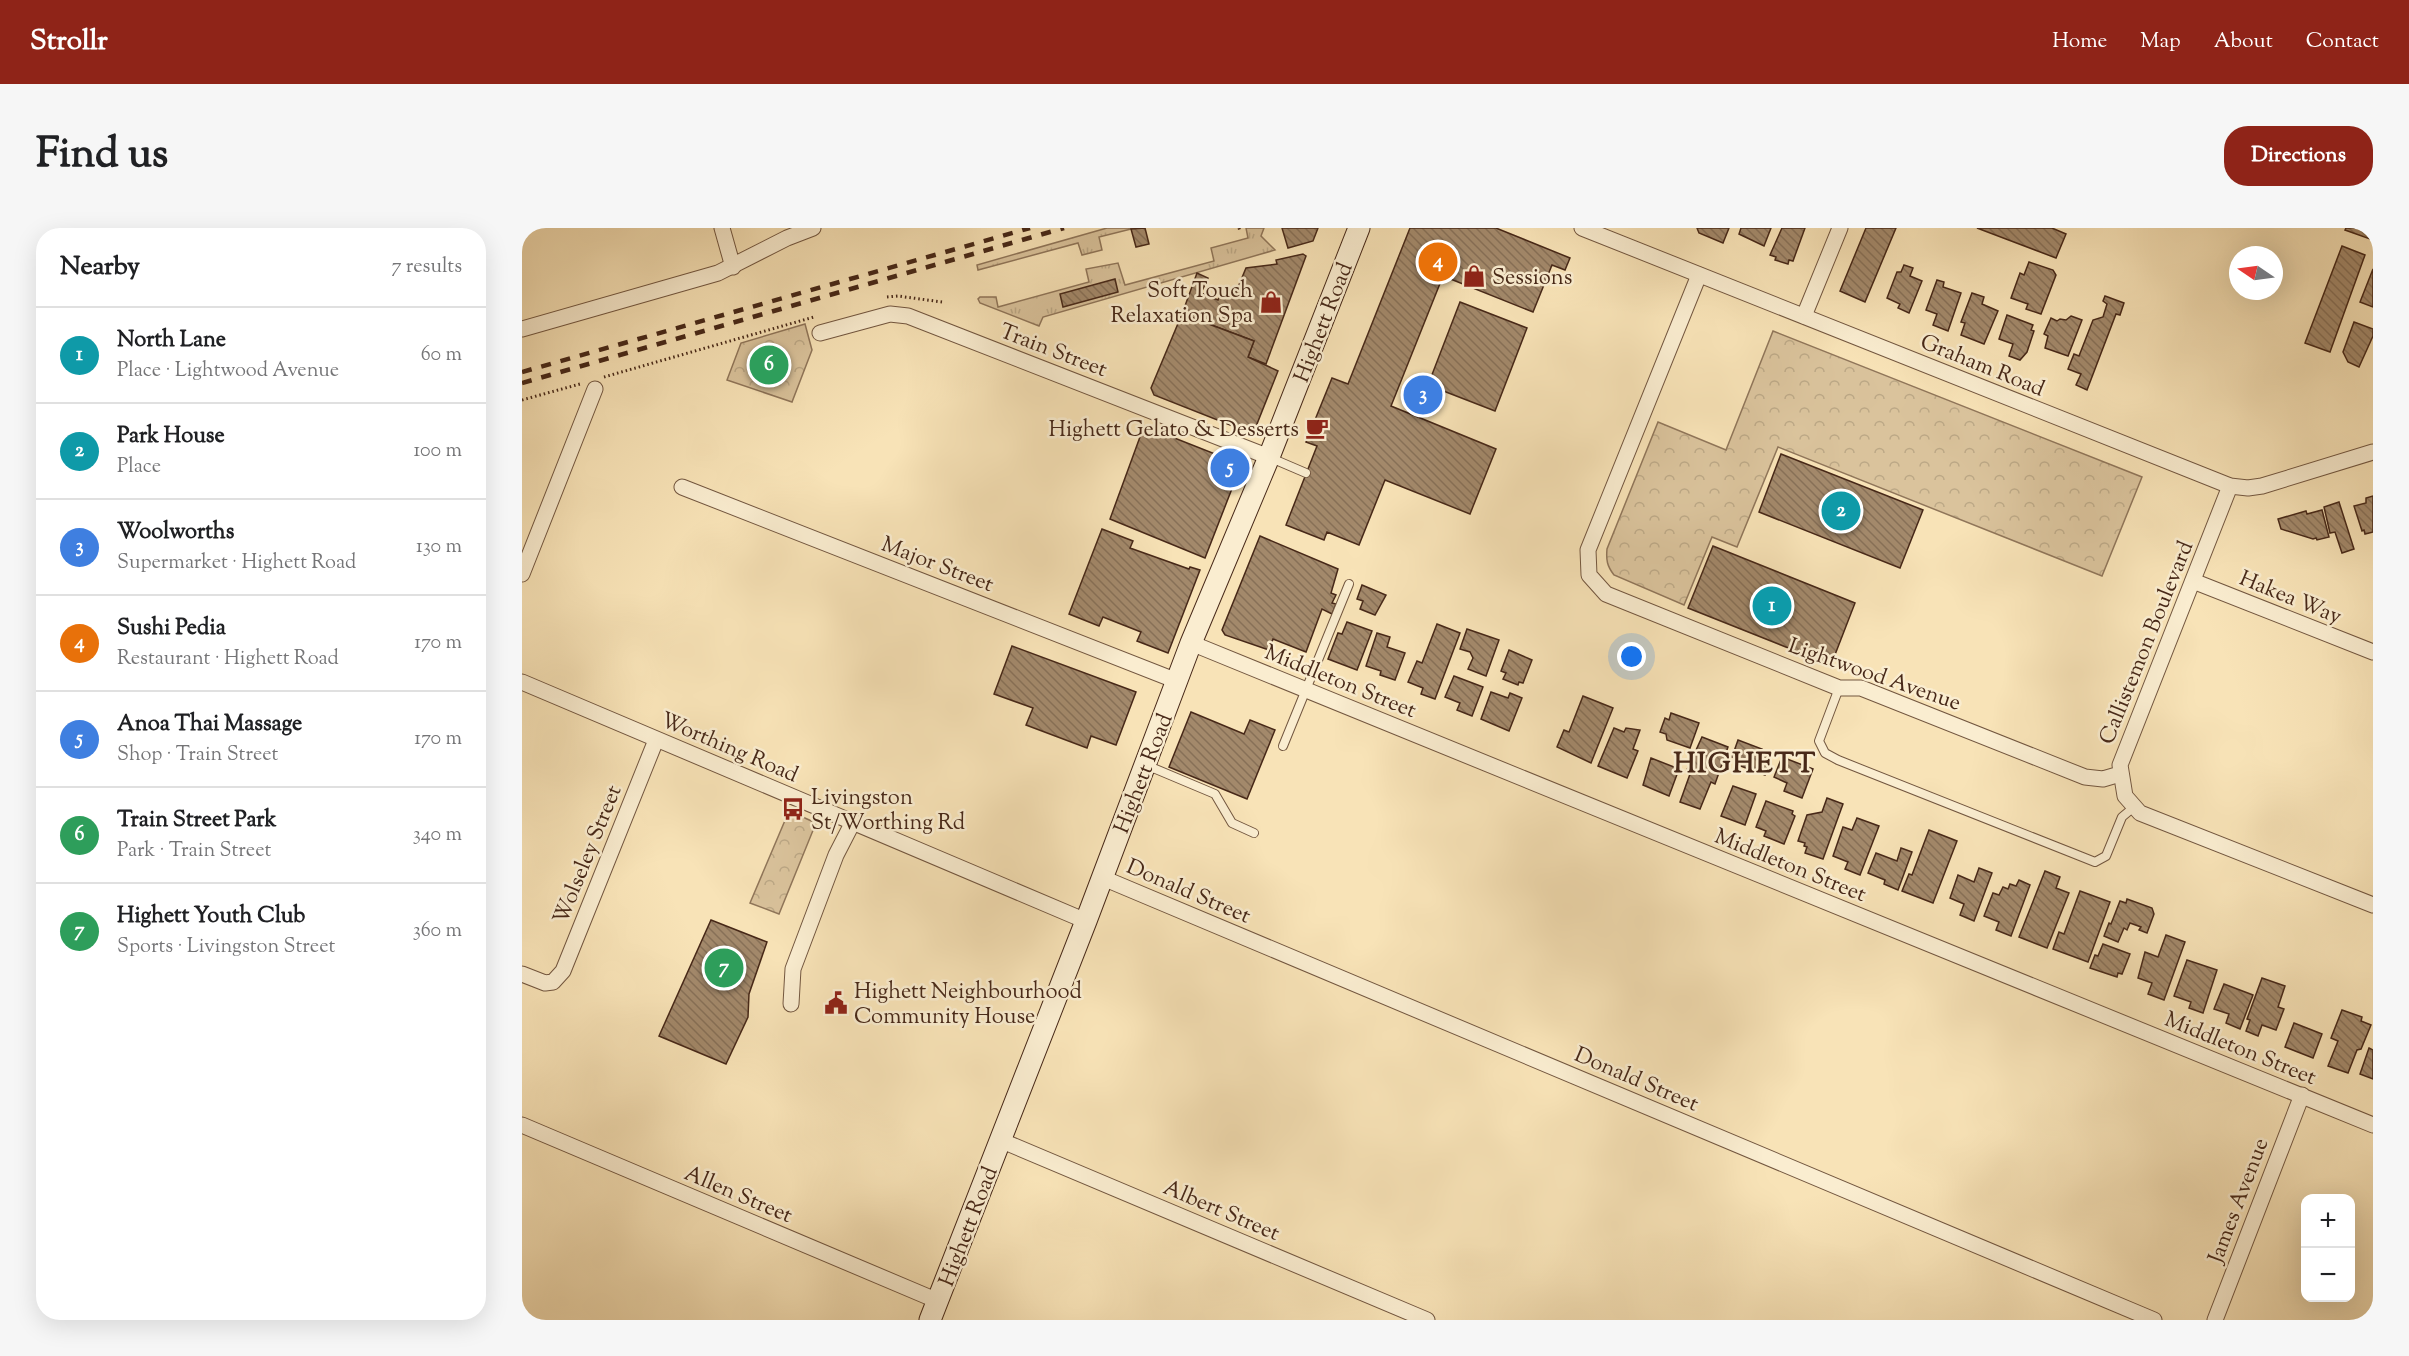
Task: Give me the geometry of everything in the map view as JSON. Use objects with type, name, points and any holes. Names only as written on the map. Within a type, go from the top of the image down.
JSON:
[{"type":"street","points":[[722,228],[733,267]]},
{"type":"street","points":[[522,329],[702,278],[733,267],[787,238],[813,228]]},
{"type":"street","name":"Highett Road","points":[[934,1310],[1086,921],[1191,643],[1269,457],[1359,228]]},
{"type":"street","name":"Graham Road","points":[[1582,228],[2230,486],[2248,488],[2262,486],[2372,451]]},
{"type":"street","points":[[1804,316],[1840,228]]},
{"type":"street","name":"Lightwood Avenue","points":[[1699,275],[1588,550],[1589,575],[1605,594],[1839,688],[1861,687],[2085,777],[2103,778],[2120,774]]},
{"type":"street","name":"Train Street","points":[[820,333],[890,314],[908,316],[1269,457]]},
{"type":"street","points":[[522,574],[594,383]]},
{"type":"street","name":"Callistemon Boulevard","points":[[2134,807],[2125,796],[2120,765],[2230,486]]},
{"type":"street","name":"Major Street","points":[[682,487],[1177,681]]},
{"type":"street","name":"Hakea Way","points":[[2193,581],[2373,652]]},
{"type":"street","name":"Middleton Street","points":[[1191,643],[2373,1125]]},
{"type":"street","name":"Worthing Road","points":[[522,682],[1086,921]]},
{"type":"street","name":"Wolseley Street","points":[[522,974],[545,983],[553,982],[563,971],[656,740]]},
{"type":"street","points":[[2134,807],[2140,813],[2373,905]]},
{"type":"street","points":[[791,1004],[793,969],[836,855],[853,822]]},
{"type":"street","name":"Donald Street","points":[[1102,878],[2154,1320]]},
{"type":"street","name":"James Avenue","points":[[2215,1320],[2302,1095]]},
{"type":"street","name":"Allen Street","points":[[522,1125],[934,1310]]},
{"type":"street","name":"Albert Street","points":[[1000,1140],[1427,1320]]},
{"type":"lane","points":[[1269,457],[1306,474]]},
{"type":"lane","points":[[1283,746],[1349,585]]},
{"type":"lane","points":[[1839,688],[1819,741],[1824,753],[1838,760],[2095,862],[2106,856],[2122,817],[2134,807]]},
{"type":"lane","points":[[1146,765],[1215,794],[1232,823],[1254,833]]},
{"type":"path","points":[[881,298],[898,296],[942,302]]},
{"type":"path","points":[[522,400],[594,383],[820,315]]},
{"type":"green space","points":[[1107,228],[1135,228],[1099,237],[1102,250],[1082,255],[1078,243],[978,270],[977,265]]},
{"type":"green space","points":[[1246,228],[1264,228],[1261,236],[1275,250],[1043,317],[1039,326],[980,303],[978,299],[996,297],[998,307],[1089,282],[1086,269],[1118,263],[1125,285],[1214,261],[1211,248],[1248,238]]},
{"type":"green space","points":[[805,324],[812,350],[792,402],[727,380],[741,343]]},
{"type":"green space","points":[[1773,331],[2142,477],[2102,576],[1778,447],[1737,547],[1712,537],[1684,605],[1614,575],[1608,563],[1607,549],[1658,422],[1726,450]]},
{"type":"green space","points":[[789,811],[816,823],[779,914],[750,903]]},
{"type":"building","points":[[1145,228],[1149,244],[1136,247],[1131,229]]},
{"type":"building","points":[[1282,228],[1318,228],[1313,241],[1288,248]]},
{"type":"building","points":[[1410,228],[1496,228],[1570,258],[1565,270],[1552,265],[1533,312],[1443,276],[1391,406],[1496,449],[1470,514],[1385,480],[1359,545],[1327,532],[1324,540],[1286,525],[1317,446],[1306,442],[1332,378],[1348,384]]},
{"type":"building","points":[[1697,228],[1729,228],[1723,243],[1699,233]]},
{"type":"building","points":[[1741,228],[1771,228],[1764,246],[1739,234]]},
{"type":"building","points":[[1782,228],[1805,228],[1793,261],[1789,260],[1788,264],[1775,260],[1776,257],[1770,255]]},
{"type":"building","points":[[1866,228],[1896,228],[1865,302],[1840,291]]},
{"type":"building","points":[[1977,228],[2052,228],[2066,234],[2056,258]]},
{"type":"building","points":[[2346,228],[2373,228],[2373,240],[2345,230]]},
{"type":"building","points":[[2342,246],[2365,255],[2330,352],[2305,343]]},
{"type":"building","points":[[1303,254],[1306,256],[1266,364],[1248,357],[1254,341],[1182,314],[1197,273],[1208,278],[1201,293],[1218,300],[1223,287],[1236,292],[1246,268],[1277,264],[1276,260]]},
{"type":"building","points":[[2029,262],[2053,270],[2056,275],[2041,314],[2026,309],[2028,304],[2011,298],[2020,273],[2024,275]]},
{"type":"building","points":[[1904,265],[1913,268],[1910,276],[1922,281],[1909,313],[1898,308],[1900,304],[1887,298],[1897,272],[1901,272]]},
{"type":"building","points":[[2373,269],[2373,307],[2360,302]]},
{"type":"building","points":[[1115,279],[1118,292],[1063,307],[1060,294]]},
{"type":"building","points":[[1937,280],[1944,282],[1943,287],[1961,293],[1948,331],[1933,325],[1937,314],[1926,310]]},
{"type":"building","points":[[1972,293],[1984,297],[1982,304],[1998,311],[1984,344],[1961,335],[1965,323],[1961,322]]},
{"type":"building","points":[[2105,296],[2124,303],[2120,315],[2116,314],[2087,390],[2076,385],[2081,374],[2068,369],[2074,354],[2079,356],[2093,320],[2103,317],[2107,304],[2103,301]]},
{"type":"building","points":[[1460,302],[1527,328],[1495,411],[1428,385]]},
{"type":"building","points":[[1182,314],[1254,341],[1248,357],[1278,371],[1253,434],[1154,395],[1151,388]]},
{"type":"building","points":[[2007,315],[2033,325],[2031,330],[2034,331],[2027,352],[2020,360],[2009,356],[2013,344],[1999,339]]},
{"type":"building","points":[[2071,316],[2082,320],[2068,356],[2045,348],[2048,336],[2044,334],[2051,318],[2057,321],[2066,320]]},
{"type":"building","points":[[2354,322],[2373,329],[2373,336],[2359,367],[2348,362],[2343,352]]},
{"type":"building","points":[[1144,426],[1238,463],[1240,468],[1205,558],[1110,519]]},
{"type":"building","points":[[1781,454],[1923,510],[1900,568],[1759,512]]},
{"type":"building","points":[[2373,496],[2373,532],[2365,534],[2354,506],[2366,503],[2366,498]]},
{"type":"building","points":[[2339,502],[2354,549],[2342,553],[2335,532],[2330,533],[2324,507]]},
{"type":"building","points":[[2322,510],[2329,537],[2317,540],[2281,529],[2278,519],[2306,511],[2307,514]]},
{"type":"building","points":[[1102,529],[1133,541],[1130,548],[1189,569],[1190,567],[1200,570],[1168,653],[1137,641],[1141,632],[1103,617],[1099,626],[1069,614]]},
{"type":"building","points":[[1260,536],[1338,569],[1331,593],[1336,595],[1332,603],[1336,604],[1332,614],[1322,609],[1306,652],[1273,639],[1269,650],[1225,635],[1222,630]]},
{"type":"building","points":[[1713,546],[1855,603],[1831,665],[1688,608]]},
{"type":"building","points":[[1362,585],[1386,595],[1375,615],[1360,609],[1363,601],[1357,599]]},
{"type":"building","points":[[1347,622],[1372,631],[1357,670],[1328,659],[1338,633],[1342,634]]},
{"type":"building","points":[[1437,624],[1460,633],[1435,699],[1421,694],[1423,688],[1408,682],[1417,661],[1422,663]]},
{"type":"building","points":[[1467,629],[1499,640],[1486,676],[1468,669],[1473,658],[1470,652],[1460,649]]},
{"type":"building","points":[[1377,633],[1390,637],[1387,647],[1405,653],[1395,680],[1380,675],[1381,671],[1366,666]]},
{"type":"building","points":[[1012,646],[1136,692],[1116,745],[1091,736],[1087,748],[1026,725],[1033,708],[994,694]]},
{"type":"building","points":[[1509,650],[1532,660],[1523,683],[1519,682],[1518,685],[1503,679],[1506,673],[1501,671]]},
{"type":"building","points":[[1454,676],[1483,687],[1472,716],[1457,710],[1460,703],[1445,697]]},
{"type":"building","points":[[1491,692],[1508,698],[1510,693],[1522,698],[1509,731],[1481,719]]},
{"type":"building","points":[[1583,696],[1613,708],[1591,763],[1557,747],[1564,730],[1569,732]]},
{"type":"building","points":[[1191,712],[1244,734],[1250,720],[1275,730],[1247,799],[1169,767]]},
{"type":"building","points":[[1671,713],[1699,723],[1690,748],[1667,740],[1666,734],[1660,732],[1665,718],[1669,720]]},
{"type":"building","points":[[1614,728],[1624,732],[1626,728],[1640,730],[1633,749],[1638,751],[1627,778],[1598,766]]},
{"type":"building","points":[[1702,737],[1728,747],[1715,784],[1711,782],[1700,809],[1680,802],[1690,774],[1686,772]]},
{"type":"building","points":[[1738,740],[1762,749],[1760,752],[1771,756],[1765,775],[1738,765],[1740,760],[1732,757]]},
{"type":"building","points":[[1782,757],[1813,769],[1802,798],[1784,791],[1787,783],[1774,777]]},
{"type":"building","points":[[1651,758],[1679,769],[1669,796],[1643,785]]},
{"type":"building","points":[[1733,786],[1756,794],[1745,825],[1721,816]]},
{"type":"building","points":[[1827,798],[1843,804],[1823,859],[1805,853],[1807,847],[1804,846],[1805,843],[1798,841],[1807,815],[1822,812]]},
{"type":"building","points":[[1766,801],[1793,811],[1792,814],[1795,816],[1784,844],[1764,836],[1766,831],[1756,827]]},
{"type":"building","points":[[1857,818],[1879,826],[1860,875],[1845,869],[1848,862],[1833,856],[1843,827],[1852,830]]},
{"type":"building","points":[[1929,830],[1957,841],[1933,903],[1902,891],[1909,874],[1912,875]]},
{"type":"building","points":[[1901,848],[1912,852],[1898,890],[1884,884],[1885,880],[1868,873],[1876,853],[1897,861]]},
{"type":"building","points":[[1979,868],[1992,873],[1974,921],[1960,915],[1964,904],[1950,898],[1958,875],[1974,882]]},
{"type":"building","points":[[2045,871],[2060,877],[2056,888],[2069,893],[2047,948],[2019,937]]},
{"type":"building","points":[[2019,880],[2030,885],[2011,936],[1996,930],[1999,922],[1984,916],[1993,893],[1999,895],[2003,887],[2008,889],[2010,884],[2016,886]]},
{"type":"building","points":[[2080,891],[2110,902],[2088,962],[2053,949],[2059,932],[2064,934]]},
{"type":"building","points":[[2127,899],[2152,908],[2154,914],[2147,933],[2139,930],[2141,927],[2130,923],[2127,930],[2124,928],[2118,942],[2104,936],[2120,901],[2126,903]]},
{"type":"building","points":[[711,920],[767,942],[749,994],[748,1017],[726,1064],[659,1036]]},
{"type":"building","points":[[2166,935],[2185,942],[2164,1000],[2148,994],[2152,983],[2138,978],[2145,952],[2158,957]]},
{"type":"building","points":[[2103,944],[2130,954],[2122,974],[2118,973],[2117,977],[2090,968]]},
{"type":"building","points":[[2187,960],[2217,970],[2203,1013],[2189,1008],[2191,1002],[2174,996]]},
{"type":"building","points":[[2262,978],[2285,986],[2278,1007],[2284,1009],[2276,1030],[2262,1025],[2258,1036],[2246,1031],[2250,1020],[2247,1019]]},
{"type":"building","points":[[2224,984],[2253,995],[2240,1029],[2226,1023],[2229,1014],[2214,1009]]},
{"type":"building","points":[[2342,1010],[2362,1017],[2361,1021],[2371,1025],[2361,1049],[2357,1050],[2348,1073],[2328,1066],[2338,1041],[2331,1038]]},
{"type":"building","points":[[2294,1023],[2322,1034],[2313,1058],[2285,1047]]},
{"type":"building","points":[[2369,1048],[2373,1050],[2373,1079],[2360,1074]]},
{"type":"railway","points":[[522,372],[1030,228]]},
{"type":"railway","points":[[522,383],[1064,228]]},
{"type":"place","name":"Sushi Pedia","points":[[1438,262]]},
{"type":"place","name":"Sessions","points":[[1474,276]]},
{"type":"place","name":"Soft Touch Relaxation Spa","points":[[1271,302]]},
{"type":"place","name":"Train Street Park","points":[[769,365]]},
{"type":"place","name":"Woolworths","points":[[1423,395]]},
{"type":"place","name":"Highett Gelato & Desserts","points":[[1317,428]]},
{"type":"place","name":"Anoa Thai Massage","points":[[1230,468]]},
{"type":"place","name":"Park House","points":[[1841,511]]},
{"type":"place","name":"North Lane","points":[[1772,606]]},
{"type":"place","name":"Livingston St/Worthing Rd","points":[[793,809]]},
{"type":"place","name":"Highett Youth Club","points":[[724,968]]},
{"type":"place","name":"Highett Neighbourhood Community House","points":[[836,1003]]},
{"type":"district","name":"HIGHETT","points":[[1745,762]]}]
